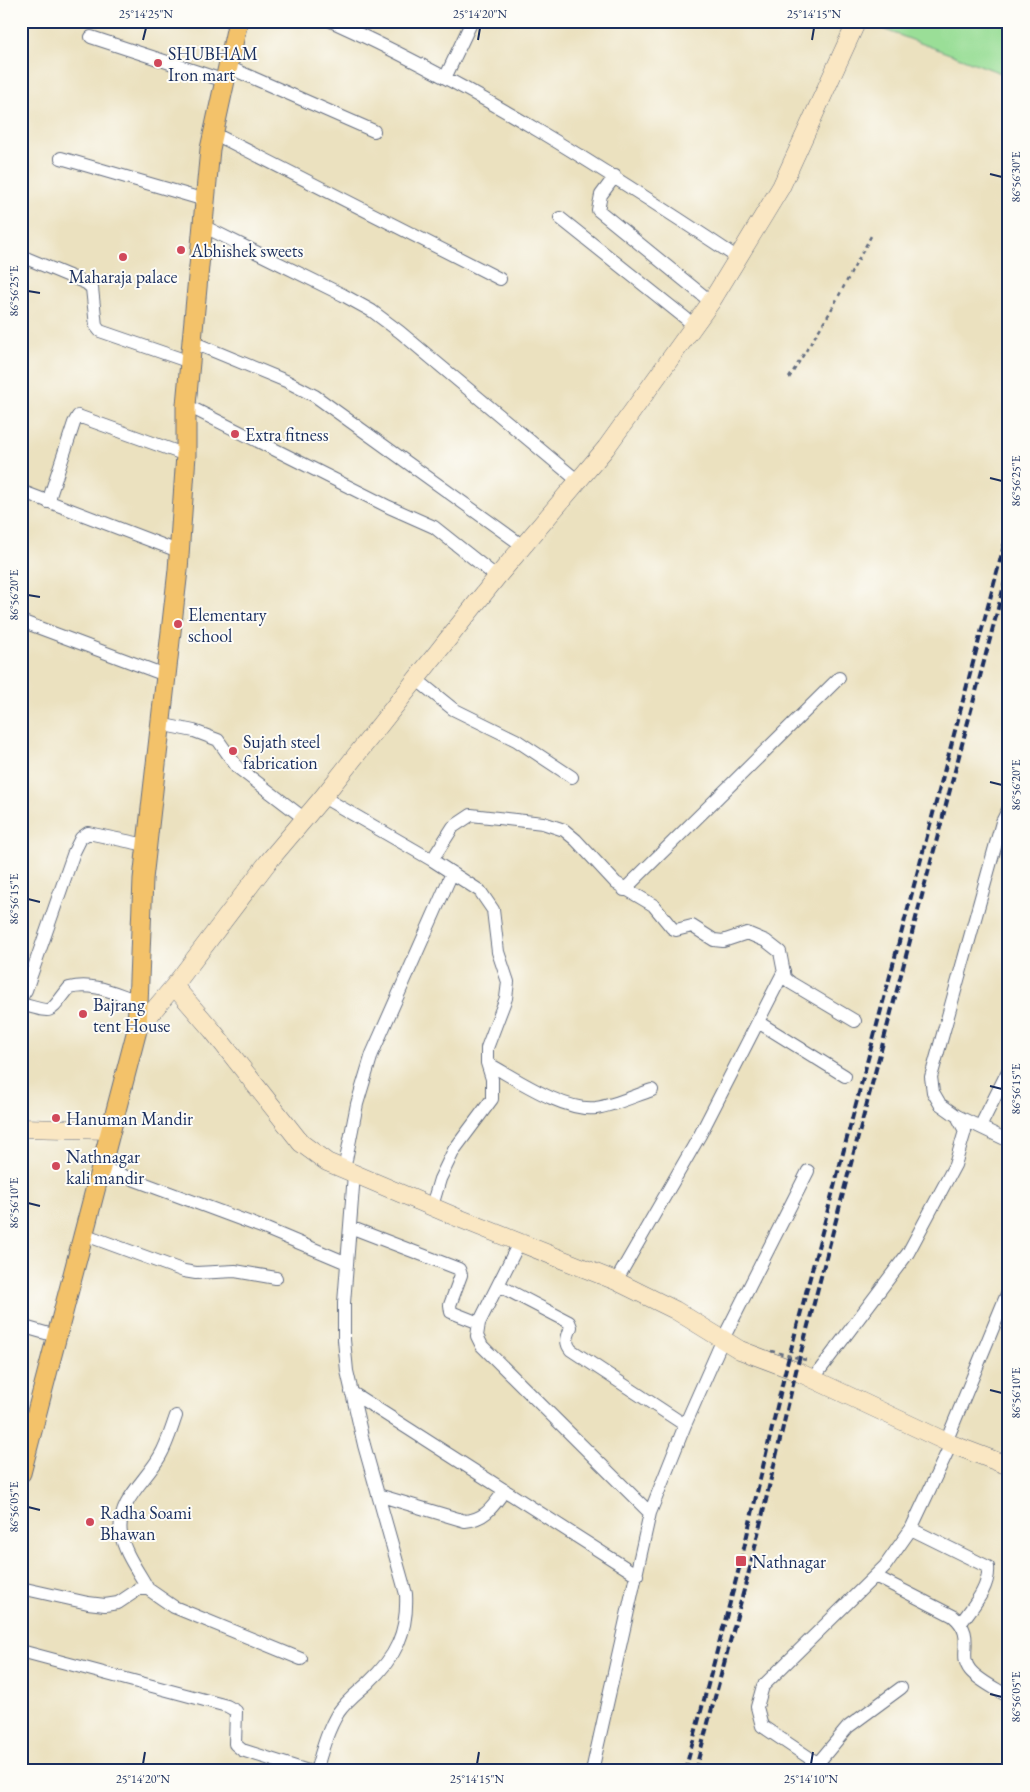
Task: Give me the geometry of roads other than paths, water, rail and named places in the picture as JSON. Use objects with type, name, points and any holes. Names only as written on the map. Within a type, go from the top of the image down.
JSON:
[{"type":"main road","points":[[21,1472],[137,1030],[146,845],[178,551],[186,454],[186,405],[205,200],[214,133],[238,21]]},
{"type":"main road","points":[[137,1030],[174,986],[268,862],[305,819],[497,577],[606,448],[711,302],[781,187],[857,21]]},
{"type":"main road","points":[[174,986],[212,1030],[301,1143],[327,1162],[616,1281],[675,1310],[749,1354],[813,1379],[949,1443],[1009,1466]]},
{"type":"main road","points":[[21,1128],[110,1130]]},
{"type":"street","points":[[331,21],[398,51],[446,76],[615,176],[738,258]]},
{"type":"street","points":[[446,76],[472,21]]},
{"type":"street","points":[[91,36],[226,74],[374,131]]},
{"type":"street","points":[[214,133],[500,279]]},
{"type":"street","points":[[61,158],[205,200]]},
{"type":"street","points":[[615,176],[601,195],[598,210],[711,302]]},
{"type":"street","points":[[560,218],[694,325]]},
{"type":"street","points":[[203,226],[372,311],[400,332],[578,481]]},
{"type":"street","points":[[21,256],[86,283],[92,288],[96,326],[100,331],[190,362]]},
{"type":"street","points":[[192,342],[286,381],[315,396],[523,546]]},
{"type":"street","points":[[186,405],[389,507],[434,527],[497,577]]},
{"type":"street","points":[[48,502],[78,416],[186,454]]},
{"type":"street","points":[[21,492],[178,551]]},
{"type":"street","points":[[21,621],[165,675]]},
{"type":"street","points":[[624,890],[839,678]]},
{"type":"street","points":[[416,679],[453,708],[516,740],[572,777]]},
{"type":"street","points":[[159,724],[194,730],[218,740],[236,767],[305,819]]},
{"type":"street","points":[[322,797],[432,860],[480,891],[493,910],[498,952],[508,982],[506,998],[487,1048],[486,1063],[492,1079],[492,1099],[454,1150],[447,1163],[432,1206]]},
{"type":"street","points":[[1009,808],[1002,822],[932,1077],[933,1092],[940,1104],[957,1116],[1009,1141]]},
{"type":"street","points":[[432,860],[454,827],[471,815],[543,822],[564,830],[624,890],[653,905],[667,923],[676,930],[692,926],[714,940],[723,941],[746,933],[766,941],[780,952],[785,978],[791,984],[855,1021]]},
{"type":"street","points":[[21,998],[26,990],[74,852],[81,838],[88,833],[146,845]]},
{"type":"street","points":[[316,1771],[327,1735],[338,1712],[384,1666],[404,1633],[407,1615],[406,1594],[351,1392],[344,1340],[350,1227],[349,1172],[357,1104],[372,1054],[452,873]]},
{"type":"street","points":[[616,1281],[700,1135],[784,971]]},
{"type":"street","points":[[21,1004],[49,1011],[54,1010],[69,988],[82,985],[95,986],[138,1001]]},
{"type":"street","points":[[758,1022],[845,1076]]},
{"type":"street","points":[[486,1063],[558,1100],[587,1108],[598,1108],[652,1090]]},
{"type":"street","points":[[980,1127],[1009,1069]]},
{"type":"street","points":[[813,1379],[908,1253],[955,1165],[962,1147],[965,1131],[957,1116]]},
{"type":"street","points":[[100,1167],[264,1228],[347,1263]]},
{"type":"street","points":[[592,1771],[650,1513],[685,1425],[723,1339],[808,1171]]},
{"type":"street","points":[[350,1227],[459,1269],[461,1275],[450,1305],[451,1312],[479,1323]]},
{"type":"street","points":[[83,1234],[184,1271],[196,1273],[235,1271],[276,1278]]},
{"type":"street","points":[[520,1241],[479,1323],[477,1336],[482,1346],[492,1358],[650,1513]]},
{"type":"street","points":[[498,1285],[569,1322],[571,1327],[566,1339],[567,1346],[571,1350],[685,1425]]},
{"type":"street","points":[[829,1771],[762,1726],[757,1707],[763,1686],[875,1576],[898,1550],[910,1529],[949,1443],[1009,1289]]},
{"type":"street","points":[[21,1326],[56,1336]]},
{"type":"street","points":[[351,1392],[637,1575]]},
{"type":"street","points":[[176,1416],[160,1456],[125,1505],[120,1522],[121,1535],[127,1550],[148,1589],[174,1607],[301,1659]]},
{"type":"street","points":[[378,1495],[466,1521],[477,1520],[487,1514],[505,1490]]},
{"type":"street","points":[[910,1529],[988,1567],[989,1574],[984,1590],[961,1623]]},
{"type":"street","points":[[875,1576],[953,1616],[961,1623],[967,1641],[966,1663],[970,1670],[1009,1697]]},
{"type":"street","points":[[21,1588],[105,1605],[118,1603],[139,1589],[148,1589]]},
{"type":"street","points":[[21,1651],[227,1706],[236,1711],[235,1744],[242,1750],[308,1771]]},
{"type":"street","points":[[818,1763],[836,1739],[848,1728],[901,1688]]},
{"type":"railway","points":[[685,1771],[741,1561],[786,1368],[1009,527]]},
{"type":"railway","points":[[695,1771],[751,1564],[796,1371],[1009,567]]},
{"type":"place","name":"SHUBHAM Iron mart","points":[[158,63]]},
{"type":"place","name":"Abhishek sweets","points":[[181,250]]},
{"type":"place","name":"Maharaja palace","points":[[123,257]]},
{"type":"place","name":"Extra fitness","points":[[235,434]]},
{"type":"place","name":"Elementary school","points":[[178,624]]},
{"type":"place","name":"Sujath steel fabrication","points":[[233,751]]},
{"type":"place","name":"Bajrang tent House","points":[[83,1014]]},
{"type":"place","name":"Hanuman Mandir","points":[[56,1118]]},
{"type":"place","name":"Nathnagar kali mandir","points":[[56,1166]]},
{"type":"place","name":"Radha Soami Bhawan","points":[[90,1522]]},
{"type":"place","name":"Nathnagar","points":[[741,1561]]}]
